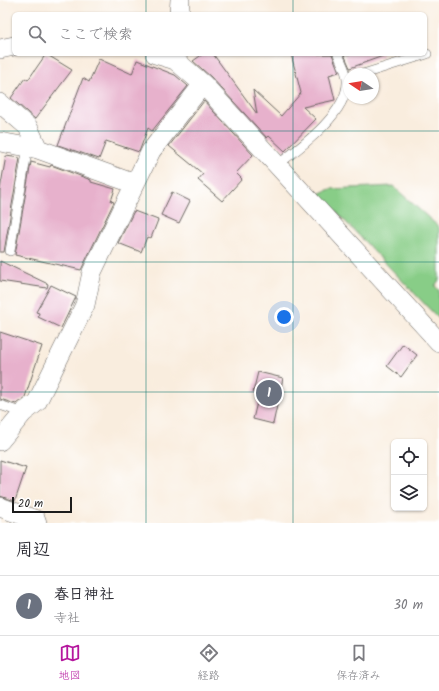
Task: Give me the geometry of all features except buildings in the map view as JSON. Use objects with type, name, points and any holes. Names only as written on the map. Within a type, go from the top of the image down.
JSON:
[{"type":"street","points":[[179,12],[180,0]]},
{"type":"street","points":[[0,49],[12,46]]},
{"type":"street","points":[[176,57],[203,84],[439,342]]},
{"type":"street","points":[[0,441],[23,413],[37,402],[85,305],[92,272],[150,151],[203,84]]},
{"type":"street","points":[[0,103],[28,127],[33,148]]},
{"type":"street","points":[[0,142],[33,148],[135,184]]},
{"type":"street","points":[[0,507],[36,520],[37,523]]},
{"type":"lane","points":[[339,56],[344,68]]},
{"type":"lane","points":[[379,69],[421,56]]},
{"type":"lane","points":[[277,165],[315,136],[343,100]]},
{"type":"lane","points":[[10,251],[33,148]]},
{"type":"lane","points":[[0,405],[23,413]]},
{"type":"green space","points":[[393,186],[439,227],[439,280],[435,286],[439,290],[439,319],[319,194],[330,189]]},
{"type":"place","name":"春日神社","points":[[269,393]]}]
